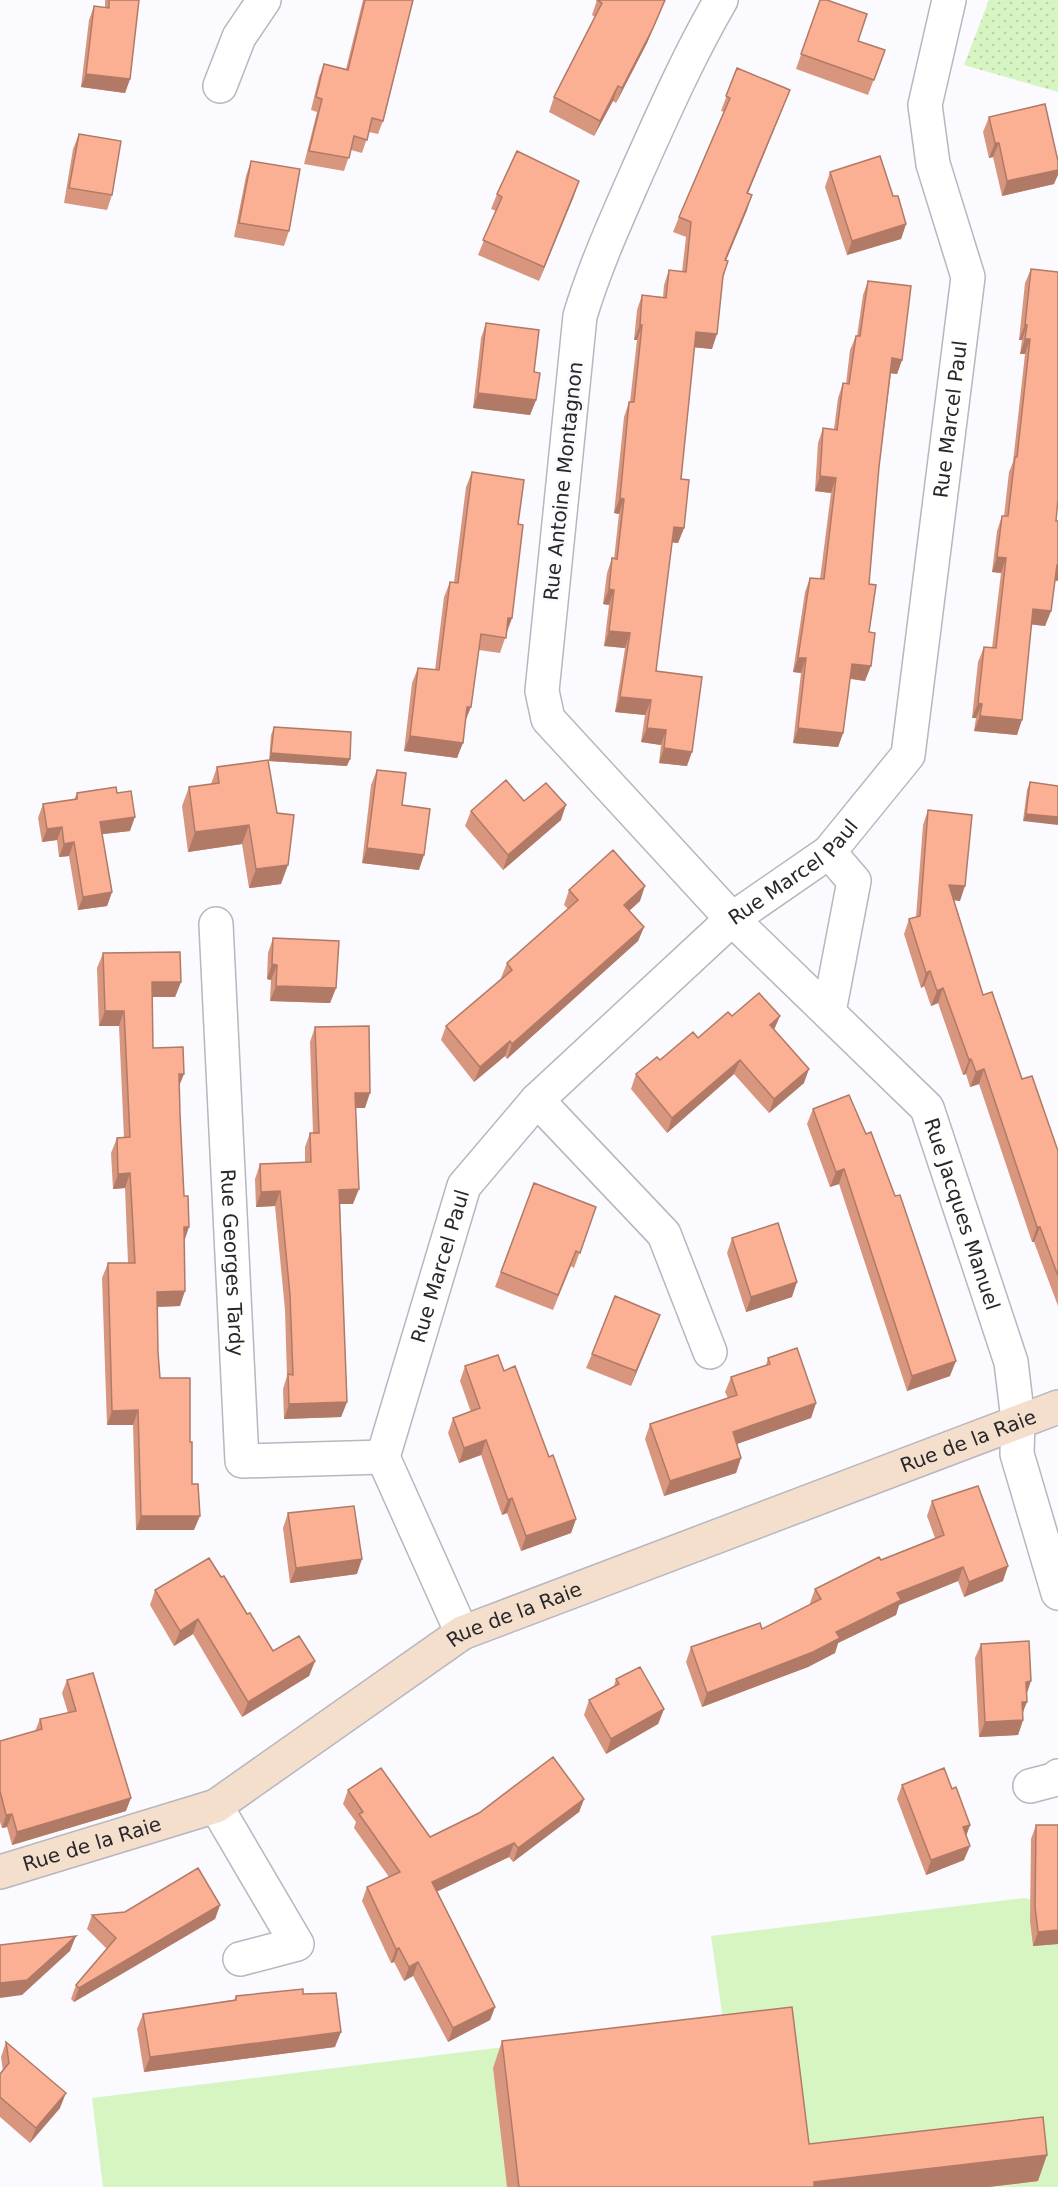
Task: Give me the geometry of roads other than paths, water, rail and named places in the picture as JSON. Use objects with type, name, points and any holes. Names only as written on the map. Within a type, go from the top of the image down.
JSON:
[{"type":"street","points":[[220,86],[239,37],[264,0]]},
{"type":"street","name":"Rue Antoine Montagnon","points":[[721,0],[700,37],[662,116],[590,283],[580,316],[560,495],[542,691],[548,719],[732,919]]},
{"type":"street","name":"Rue Marcel Paul","points":[[383,1457],[464,1186],[537,1100],[732,919],[829,852],[908,755],[968,277],[933,164],[925,105],[949,0]]},
{"type":"street","points":[[829,852],[854,881],[829,1012]]},
{"type":"street","name":"Rue Jacques Manuel","points":[[732,919],[927,1108],[1011,1362],[1018,1420],[1017,1454],[1058,1593]]},
{"type":"street","name":"Rue Georges Tardy","points":[[216,924],[242,1461],[383,1457]]},
{"type":"street","points":[[537,1100],[664,1234],[710,1352]]},
{"type":"street","name":"Rue de la Raie","points":[[0,1872],[216,1806],[462,1633],[1018,1420],[1058,1407]]},
{"type":"street","points":[[383,1457],[462,1633]]},
{"type":"street","points":[[216,1806],[297,1944],[240,1959]]}]
